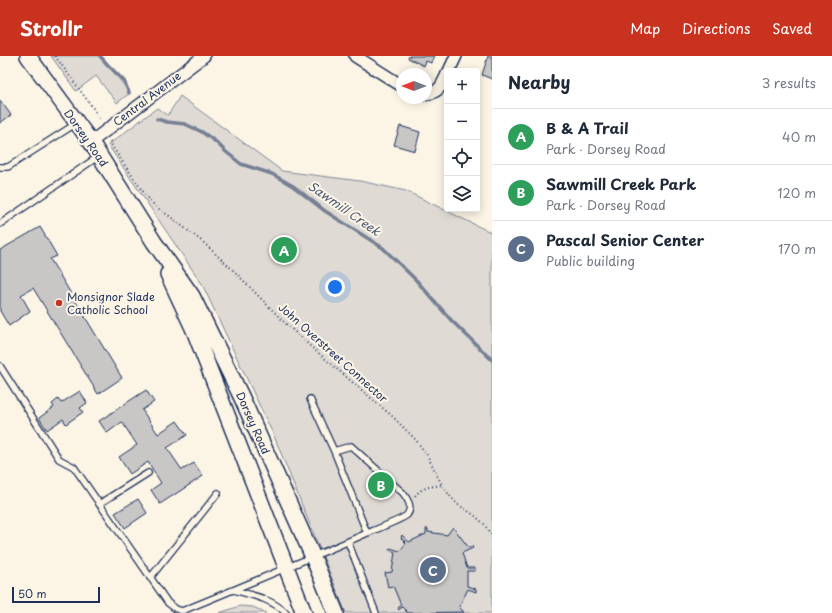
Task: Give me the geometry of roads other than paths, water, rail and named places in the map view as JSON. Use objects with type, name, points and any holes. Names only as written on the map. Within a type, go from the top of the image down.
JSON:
[{"type":"main road","name":"Dorsey Road","points":[[28,56],[91,142],[154,242],[192,296],[241,396],[313,557],[336,613]]},
{"type":"main road","name":"Dorsey Road","points":[[154,242],[194,330],[304,613]]},
{"type":"street","name":"Central Avenue","points":[[91,142],[204,56]]},
{"type":"street","points":[[355,56],[396,82]]},
{"type":"street","points":[[450,68],[456,56]]},
{"type":"street","points":[[432,92],[436,91],[444,80]]},
{"type":"lane","points":[[0,167],[8,167],[77,123]]},
{"type":"lane","points":[[0,224],[100,156]]},
{"type":"lane","points":[[0,366],[59,459],[74,467],[168,603],[182,612],[406,516],[410,509],[410,503],[403,493],[351,446],[334,451]]},
{"type":"lane","points":[[310,399],[334,451],[367,533]]},
{"type":"lane","points":[[99,504],[148,473]]},
{"type":"lane","points":[[150,578],[218,493]]},
{"type":"lane","points":[[348,542],[376,613]]},
{"type":"lane","points":[[233,590],[264,599],[281,607],[286,613]]},
{"type":"waterway","name":"Sawmill Creek","points":[[100,56],[124,81],[129,93]]},
{"type":"waterway","name":"Sawmill Creek","points":[[157,119],[185,124],[202,132],[241,164],[272,174],[293,186],[325,211],[383,248],[416,280],[451,320],[492,360]]},
{"type":"place","name":"B & A Trail","points":[[284,250]]},
{"type":"place","name":"Monsignor Slade Catholic School","points":[[59,303]]},
{"type":"place","name":"Sawmill Creek Park","points":[[381,485]]},
{"type":"place","name":"Pascal Senior Center","points":[[433,570]]}]
